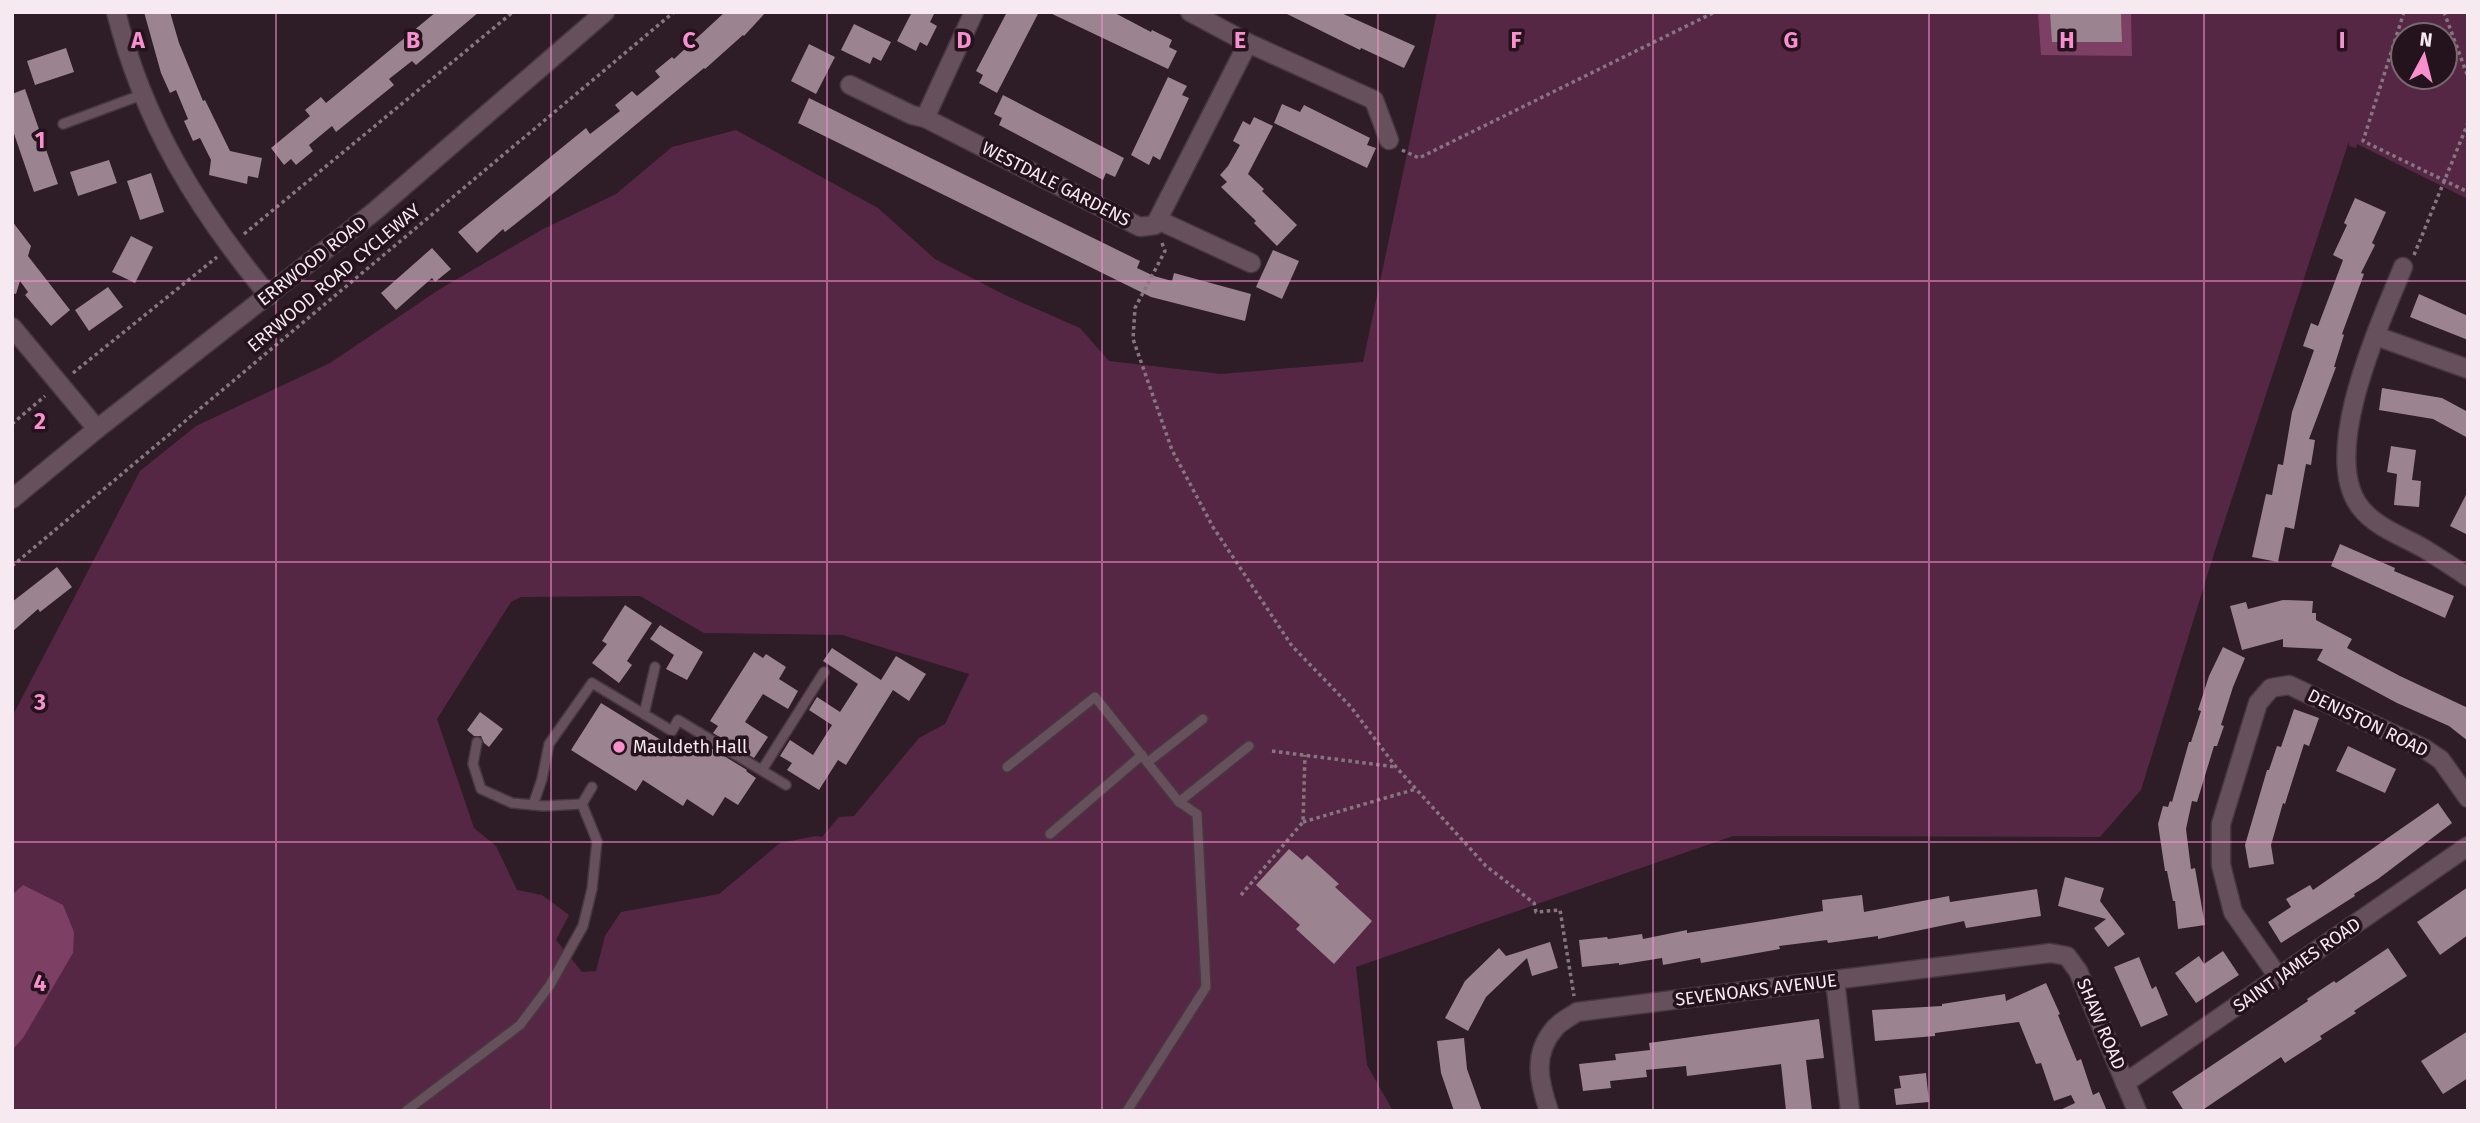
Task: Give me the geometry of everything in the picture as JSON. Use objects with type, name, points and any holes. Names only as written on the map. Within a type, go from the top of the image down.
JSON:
[{"type":"street","points":[[116,12],[144,94],[169,152],[198,203],[228,247],[268,296]]},
{"type":"street","name":"ERRWOOD ROAD","points":[[12,499],[375,211],[605,12]]},
{"type":"street","points":[[925,118],[974,12]]},
{"type":"street","points":[[1190,12],[1248,43],[1374,100],[1390,141]]},
{"type":"street","name":"WESTDALE GARDENS","points":[[850,85],[912,115],[925,118],[1140,227],[1157,222],[1248,43]]},
{"type":"street","points":[[1157,222],[1251,263]]},
{"type":"street","points":[[2403,267],[2355,390],[2347,441],[2349,480],[2359,506],[2375,522],[2468,577]]},
{"type":"street","points":[[12,327],[97,429]]},
{"type":"street","points":[[2376,336],[2468,369]]},
{"type":"street","name":"DENISTON ROAD","points":[[2279,978],[2233,912],[2221,865],[2221,824],[2258,703],[2272,688],[2289,685],[2425,749],[2441,760],[2468,798]]},
{"type":"street","name":"SAINT JAMES ROAD","points":[[2125,1083],[2468,846]]},
{"type":"street","name":"SEVENOAKS AVENUE","points":[[1577,1012],[2050,953]]},
{"type":"street","name":"SHAW ROAD","points":[[2050,953],[2067,956],[2078,971],[2137,1111]]},
{"type":"street","points":[[1835,980],[1850,1111]]},
{"type":"street","points":[[1549,1111],[1540,1084],[1541,1052],[1555,1027],[1577,1012]]},
{"type":"lane","points":[[63,124],[144,94]]},
{"type":"lane","points":[[644,714],[655,667]]},
{"type":"lane","points":[[762,770],[824,672]]},
{"type":"lane","points":[[533,805],[542,779],[549,744],[592,683],[672,731],[678,720],[786,785]]},
{"type":"lane","points":[[1007,767],[1095,697],[1179,802],[1197,814],[1206,988],[1127,1111]]},
{"type":"lane","points":[[1049,834],[1145,759],[1203,719]]},
{"type":"lane","points":[[477,742],[473,764],[481,789],[512,803],[582,804]]},
{"type":"lane","points":[[1179,802],[1249,746]]},
{"type":"lane","points":[[582,804],[592,788]]},
{"type":"lane","points":[[405,1111],[520,1025],[550,985],[583,926],[592,889],[597,841],[582,804]]},
{"type":"path","points":[[12,424],[296,194],[513,12]]},
{"type":"path","name":"ERRWOOD ROAD CYCLEWAY","points":[[12,566],[674,12]]},
{"type":"path","points":[[1390,141],[1419,158],[1715,12]]},
{"type":"path","points":[[2404,12],[2363,141],[2468,192]]},
{"type":"path","points":[[2444,12],[2468,77]]},
{"type":"path","points":[[2403,267],[2414,255],[2468,123]]},
{"type":"path","points":[[1157,222],[1165,251],[1135,308],[1133,340],[1172,450],[1213,527],[1292,646],[1351,707],[1396,767],[1486,866],[1534,903],[1536,912],[1560,909],[1577,1012]]},
{"type":"path","points":[[1272,751],[1396,767]]},
{"type":"path","points":[[1303,822],[1305,755]]},
{"type":"path","points":[[1241,895],[1303,822],[1416,789]]},
{"type":"shaded area","points":[[1437,12],[2468,12],[2468,199],[2357,144],[2356,148],[2349,146],[2349,141],[2217,544],[2141,790],[2100,837],[1733,836],[1356,967],[1367,1065],[1393,1111],[12,1111],[12,717],[140,471],[196,426],[330,363],[440,289],[543,229],[616,194],[672,147],[736,130],[878,208],[935,259],[1007,296],[1080,328],[1109,361],[1221,374],[1363,362]],"holes":[[[640,596],[704,633],[842,635],[969,674],[945,724],[919,738],[854,816],[839,817],[822,837],[780,843],[719,894],[621,912],[605,936],[596,971],[582,972],[556,940],[569,915],[542,895],[517,890],[496,846],[474,828],[437,719],[511,602],[521,597]]]},
{"type":"shaded area","points":[[2038,12],[2050,12],[2122,42],[2121,12],[2131,12],[2132,56],[2041,55]]},
{"type":"shaded area","points":[[23,885],[63,905],[74,932],[73,953],[23,1038],[12,1050],[12,895]]},
{"type":"building","points":[[144,12],[170,12],[179,43],[203,101],[205,100],[230,151],[262,158],[258,178],[248,176],[247,184],[209,175],[211,160],[200,138],[193,141],[184,121],[188,119],[176,90],[170,93],[161,73]]},
{"type":"building","points":[[436,12],[479,12],[416,65],[412,61],[389,79],[394,85],[336,132],[332,126],[309,145],[313,151],[296,165],[291,159],[284,165],[271,148],[310,116],[305,110],[321,97],[326,103]]},
{"type":"building","points":[[725,12],[766,12],[744,36],[705,69],[538,206],[505,232],[503,229],[477,253],[458,232],[586,128],[590,134],[620,111],[615,105],[632,91],[637,96],[660,77],[655,71],[672,57],[674,59]]},
{"type":"building","points":[[912,12],[935,12],[930,22],[937,26],[927,46],[920,42],[916,51],[897,41]]},
{"type":"building","points":[[1007,12],[1039,12],[997,93],[979,83],[983,75],[976,71]]},
{"type":"building","points":[[1048,12],[1113,12],[1172,40],[1169,47],[1177,51],[1168,69]]},
{"type":"building","points":[[1283,12],[1339,12],[1415,46],[1404,68],[1361,48],[1360,50]]},
{"type":"building","points":[[2050,12],[2121,12],[2122,42],[2052,42]]},
{"type":"building","points":[[854,24],[891,42],[881,61],[873,57],[870,64],[841,50]]},
{"type":"building","points":[[809,44],[835,57],[816,94],[791,81]]},
{"type":"building","points":[[66,48],[74,72],[35,85],[27,61]]},
{"type":"building","points":[[1168,77],[1187,86],[1182,95],[1189,98],[1160,160],[1153,156],[1149,165],[1131,155]]},
{"type":"building","points":[[25,89],[58,184],[34,192],[12,128],[12,94]]},
{"type":"building","points":[[1003,95],[1124,158],[1115,177],[1106,173],[1103,180],[999,125],[1002,118],[994,114]]},
{"type":"building","points":[[809,98],[1140,261],[1137,268],[1154,276],[1172,281],[1174,273],[1251,294],[1245,321],[1151,297],[798,123]]},
{"type":"building","points":[[1282,104],[1300,112],[1304,105],[1370,138],[1367,145],[1376,148],[1367,168],[1274,123]]},
{"type":"building","points":[[1254,117],[1273,126],[1248,174],[1297,225],[1277,246],[1221,187],[1227,182],[1220,175],[1240,145],[1233,141],[1243,121],[1250,125]]},
{"type":"building","points":[[109,160],[117,183],[78,196],[70,172]]},
{"type":"building","points":[[151,173],[164,212],[140,220],[127,181]]},
{"type":"building","points":[[2355,198],[2386,212],[2372,243],[2375,245],[2361,273],[2364,274],[2342,334],[2344,335],[2336,367],[2309,439],[2315,440],[2311,465],[2306,464],[2294,529],[2285,527],[2278,562],[2252,557],[2266,494],[2272,495],[2278,464],[2283,465],[2292,412],[2314,350],[2303,346],[2311,323],[2318,326],[2343,260],[2333,255],[2347,225],[2344,223]]},
{"type":"building","points":[[12,221],[31,246],[28,256],[70,310],[51,326],[25,295],[28,292],[20,281],[16,294],[12,293]]},
{"type":"building","points":[[131,236],[153,247],[135,283],[112,272]]},
{"type":"building","points":[[432,248],[451,269],[435,282],[432,278],[396,310],[381,293]]},
{"type":"building","points":[[1273,250],[1299,261],[1282,299],[1256,287]]},
{"type":"building","points":[[108,287],[123,307],[89,331],[75,310]]},
{"type":"building","points":[[2419,294],[2468,316],[2468,340],[2410,317]]},
{"type":"building","points":[[2382,388],[2442,398],[2468,412],[2468,438],[2433,419],[2379,410]]},
{"type":"building","points":[[2391,446],[2416,450],[2412,480],[2421,481],[2419,507],[2394,505],[2397,474],[2387,472]]},
{"type":"building","points":[[2468,491],[2468,535],[2450,526]]},
{"type":"building","points":[[2340,544],[2395,568],[2394,571],[2454,596],[2445,618],[2331,566]]},
{"type":"building","points":[[57,567],[72,587],[40,612],[38,609],[12,632],[12,602]]},
{"type":"building","points":[[2283,600],[2313,601],[2312,613],[2316,613],[2316,620],[2352,639],[2347,648],[2468,708],[2468,741],[2449,726],[2397,703],[2317,660],[2323,649],[2283,647],[2283,639],[2242,650],[2230,606],[2246,602],[2248,609]]},
{"type":"building","points":[[625,605],[652,623],[627,661],[632,665],[619,683],[592,663],[607,644],[602,641]]},
{"type":"building","points":[[660,625],[703,652],[687,680],[666,669],[674,655],[650,639]]},
{"type":"building","points":[[2223,647],[2245,658],[2233,687],[2221,725],[2224,726],[2217,746],[2214,746],[2197,802],[2192,801],[2186,829],[2191,869],[2195,868],[2205,925],[2178,929],[2175,901],[2165,871],[2158,824],[2163,806],[2168,807],[2170,801],[2172,802],[2201,711],[2198,710],[2209,676]]},
{"type":"building","points":[[832,648],[881,680],[896,656],[926,674],[909,701],[893,690],[846,765],[838,760],[819,790],[787,770],[792,763],[780,756],[790,740],[813,755],[832,725],[809,710],[817,697],[840,712],[858,684],[823,661]]},
{"type":"building","points":[[754,652],[763,658],[766,654],[786,667],[779,679],[798,691],[788,709],[763,694],[745,722],[768,737],[754,758],[713,733],[718,726],[710,721]]},
{"type":"building","points":[[601,703],[677,750],[682,742],[700,754],[706,745],[756,778],[738,805],[725,797],[713,816],[687,799],[683,806],[643,780],[636,791],[571,750]]},
{"type":"building","points":[[2294,709],[2319,718],[2309,746],[2304,744],[2285,804],[2283,803],[2271,845],[2274,864],[2249,868],[2245,845],[2267,770],[2277,746],[2281,747]]},
{"type":"building","points":[[480,712],[503,729],[489,747],[481,736],[474,736],[467,730]]},
{"type":"building","points":[[2348,746],[2396,769],[2385,793],[2336,771]]},
{"type":"building","points":[[2438,803],[2452,823],[2354,894],[2355,896],[2281,943],[2268,922],[2291,907],[2286,899],[2310,885],[2313,890]]},
{"type":"building","points":[[1289,849],[1302,860],[1307,855],[1339,884],[1335,887],[1372,921],[1334,964],[1296,929],[1300,925],[1256,885]]},
{"type":"building","points":[[2065,877],[2104,888],[2100,901],[2125,934],[2108,947],[2094,928],[2106,919],[2058,906]]},
{"type":"building","points":[[2468,887],[2468,935],[2440,955],[2417,922]]},
{"type":"building","points":[[2037,889],[2041,916],[1966,928],[1964,921],[1878,939],[1878,936],[1779,946],[1780,949],[1701,963],[1700,958],[1663,965],[1662,958],[1619,965],[1582,967],[1579,940],[1642,934],[1643,939],[1687,930],[1687,933],[1823,911],[1822,900],[1862,895],[1864,912],[1949,896],[1950,902]]},
{"type":"building","points":[[1550,942],[1558,968],[1532,976],[1527,958],[1486,997],[1468,1031],[1445,1018],[1465,981],[1499,948],[1506,956]]},
{"type":"building","points":[[2388,948],[2407,976],[2354,1011],[2356,1013],[2320,1036],[2322,1039],[2285,1063],[2281,1057],[2201,1111],[2184,1111],[2172,1092],[2334,981],[2336,983]]},
{"type":"building","points":[[2223,951],[2239,975],[2196,1003],[2175,973],[2199,956],[2204,964]]},
{"type":"building","points":[[2139,957],[2152,989],[2156,986],[2168,1015],[2141,1027],[2114,967]]},
{"type":"building","points":[[2046,983],[2077,1061],[2081,1059],[2093,1095],[2099,1092],[2107,1111],[2058,1111],[2075,1103],[2071,1095],[2054,1101],[2041,1063],[2036,1064],[2019,1022],[1935,1033],[1935,1036],[1875,1041],[1872,1010],[1942,1006],[2005,994],[2006,1001]]},
{"type":"building","points":[[1819,1019],[1824,1058],[1806,1060],[1812,1111],[1786,1111],[1781,1064],[1687,1076],[1686,1066],[1646,1070],[1647,1077],[1610,1081],[1611,1088],[1583,1091],[1579,1064],[1616,1060],[1615,1054],[1650,1050],[1649,1043]]},
{"type":"building","points":[[2468,1031],[2468,1078],[2443,1094],[2421,1061]]},
{"type":"building","points":[[1464,1038],[1467,1069],[1482,1111],[1454,1111],[1441,1073],[1437,1041]]},
{"type":"building","points":[[1926,1073],[1929,1102],[1896,1105],[1894,1089],[1901,1088],[1899,1076]]},
{"type":"place","name":"Mauldeth Hall","points":[[619,747]]}]
